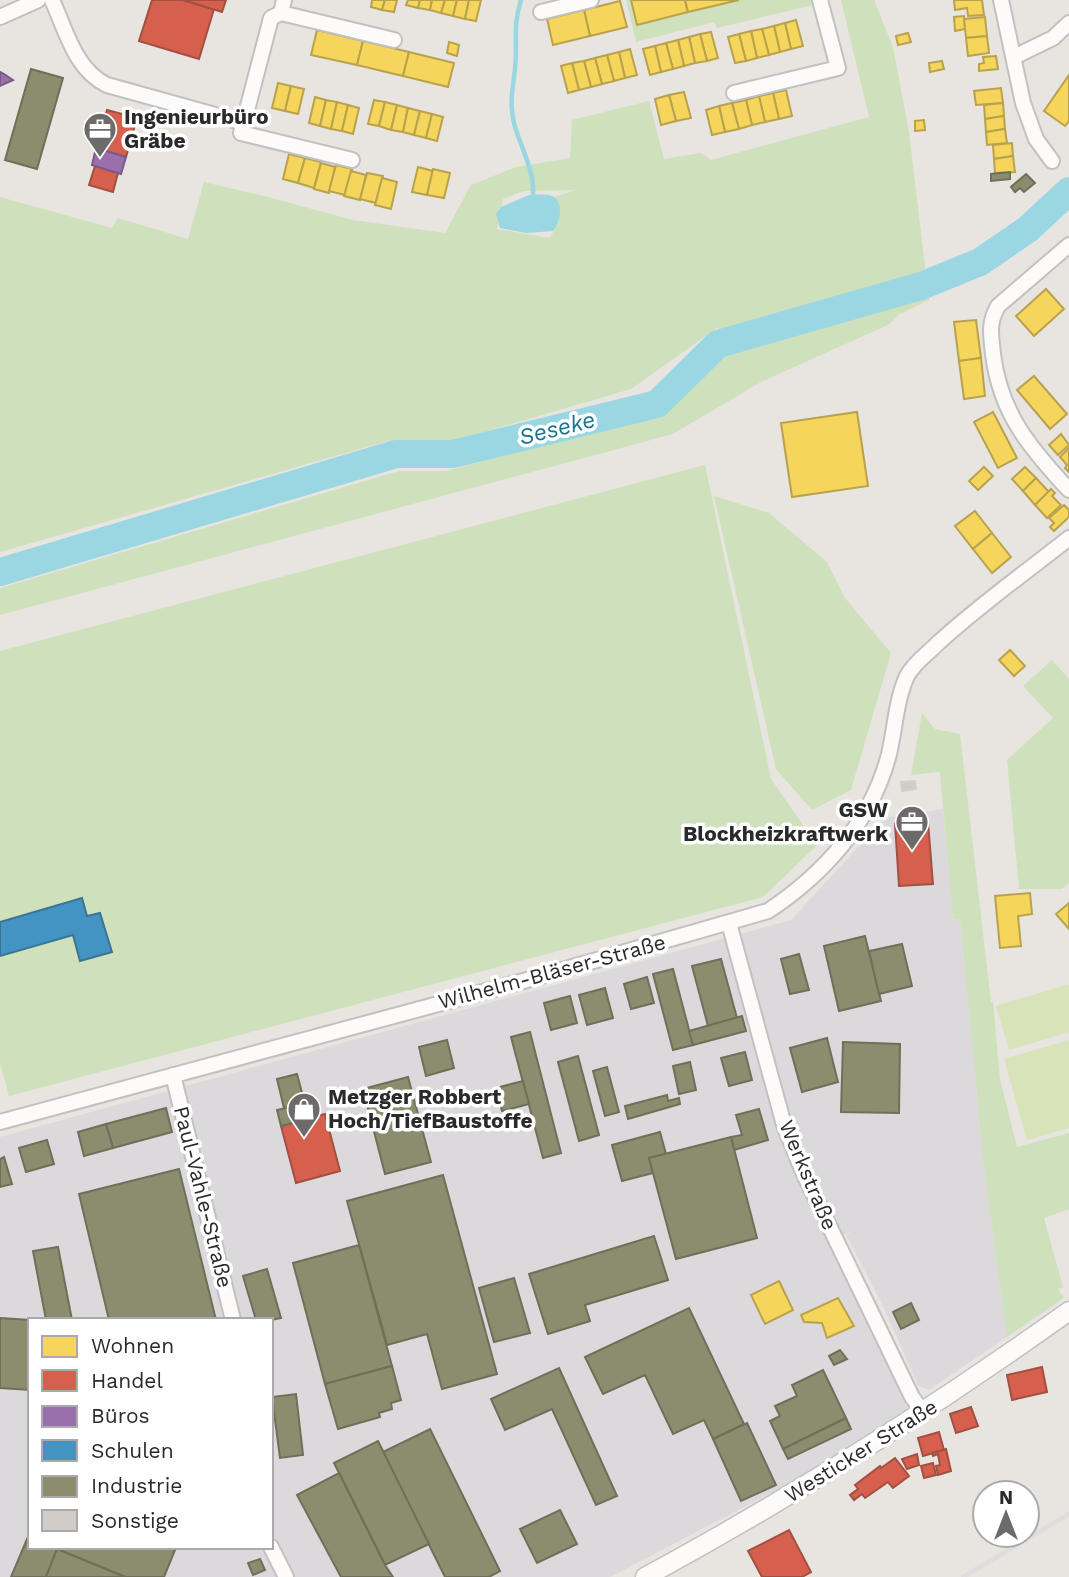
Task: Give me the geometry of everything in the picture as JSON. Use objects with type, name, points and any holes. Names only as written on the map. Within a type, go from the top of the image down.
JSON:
[{"type":"street","points":[[0,17],[37,0]]},
{"type":"street","points":[[52,0],[81,64],[94,79],[244,123]]},
{"type":"street","points":[[541,12],[591,0]]},
{"type":"street","points":[[734,93],[838,68],[820,0]]},
{"type":"street","points":[[1001,0],[1023,103],[1036,139],[1052,161]]},
{"type":"street","points":[[352,160],[241,133],[271,18],[283,6],[394,40]]},
{"type":"street","points":[[1014,57],[1053,38],[1069,23]]},
{"type":"street","points":[[1069,245],[998,306],[991,319],[996,376],[1005,403],[1023,438],[1069,490]]},
{"type":"street","name":"Wilhelm-Bläser-Straße","points":[[0,1122],[768,911],[791,896],[856,830],[888,757],[900,697],[908,675],[920,659],[952,630],[1069,538]]},
{"type":"street","name":"Werkstraße","points":[[729,923],[784,1125],[793,1148],[912,1397],[923,1412]]},
{"type":"street","name":"Paul-Vahle-Straße","points":[[173,1075],[233,1318]]},
{"type":"street","name":"Westicker Straße","points":[[645,1577],[798,1491],[923,1412],[1069,1311]]},
{"type":"street","points":[[272,1549],[286,1577]]},
{"type":"shaded area","points":[[943,809],[953,918],[960,919],[984,1168],[1007,1337],[929,1390],[918,1385],[882,1304],[846,1235],[855,1230],[834,1239],[916,1408],[825,1465],[610,1577],[0,1577],[0,1137],[791,920],[885,818]]},
{"type":"green space","points":[[626,0],[820,0],[821,3],[717,28],[714,22],[636,42]]},
{"type":"green space","points":[[841,0],[874,0],[893,47],[909,132],[929,300],[898,315],[890,324],[761,382],[673,434],[0,615],[0,588],[399,471],[446,471],[665,413],[730,352],[754,344],[717,328],[631,389],[446,443],[388,441],[0,552],[0,197],[112,228],[118,218],[188,239],[204,182],[353,220],[445,233],[471,185],[516,167],[570,158],[572,120],[649,101],[664,159],[701,153],[711,160],[869,117]],"holes":[[[575,190],[554,197],[559,221],[550,238],[497,229],[503,199],[524,191]]]},
{"type":"green space","points":[[705,465],[771,779],[817,845],[763,897],[9,1096],[0,1063],[0,651]]},
{"type":"green space","points":[[714,496],[769,513],[827,562],[845,598],[891,653],[851,790],[812,810],[776,769]]},
{"type":"green space","points":[[1052,660],[1069,679],[1069,883],[1062,889],[1019,889],[1007,760],[1053,718],[1023,686]]},
{"type":"green space","points":[[922,713],[935,729],[960,734],[1000,1079],[1017,1147],[1069,1133],[1069,1209],[1044,1218],[1063,1287],[1058,1289],[1064,1298],[1007,1337],[984,1168],[960,919],[953,919],[940,772],[911,775]]},
{"type":"green space","points":[[1069,984],[1069,1032],[1009,1050],[996,1006]]},
{"type":"green space","points":[[1069,1040],[1069,1128],[1027,1140],[1004,1059]]},
{"type":"water","points":[[529,195],[549,195],[557,200],[560,214],[553,231],[526,233],[500,228],[496,214],[501,207]]},
{"type":"building: Wohnen","points":[[372,0],[385,0],[382,10],[371,7]]},
{"type":"building: Wohnen","points":[[385,0],[397,0],[394,12],[382,10]]},
{"type":"building: Wohnen","points":[[408,0],[420,0],[418,8],[406,5]]},
{"type":"building: Wohnen","points":[[420,0],[432,0],[430,10],[418,8]]},
{"type":"building: Wohnen","points":[[432,0],[445,0],[441,13],[430,10]]},
{"type":"building: Wohnen","points":[[445,0],[457,0],[453,16],[441,13]]},
{"type":"building: Wohnen","points":[[457,0],[469,0],[465,19],[453,16]]},
{"type":"building: Wohnen","points":[[469,0],[481,0],[476,21],[465,19]]},
{"type":"building: Wohnen","points":[[631,0],[685,0],[688,12],[637,25]]},
{"type":"building: Wohnen","points":[[685,0],[739,0],[688,12]]},
{"type":"building: Wohnen","points":[[954,0],[982,0],[984,15],[968,16],[967,8],[955,10]]},
{"type":"building: Wohnen","points":[[620,1],[627,27],[590,36],[584,10]]},
{"type":"building: Wohnen","points":[[584,10],[590,36],[553,45],[547,19]]},
{"type":"building: Wohnen","points":[[964,16],[965,29],[955,31],[954,17]]},
{"type":"building: Wohnen","points":[[985,17],[987,36],[966,38],[964,19]]},
{"type":"building: Wohnen","points":[[796,20],[803,46],[791,49],[785,23]]},
{"type":"building: Wohnen","points":[[785,23],[791,49],[780,52],[774,26]]},
{"type":"building: Wohnen","points":[[774,26],[780,52],[769,55],[762,29]]},
{"type":"building: Wohnen","points":[[762,29],[769,55],[757,58],[751,31]]},
{"type":"building: Wohnen","points":[[317,30],[363,41],[357,65],[311,55]]},
{"type":"building: Wohnen","points":[[751,31],[757,58],[746,61],[739,34]]},
{"type":"building: Wohnen","points":[[711,32],[718,58],[707,61],[700,34]]},
{"type":"building: Wohnen","points":[[908,33],[911,42],[898,45],[896,36]]},
{"type":"building: Wohnen","points":[[700,34],[707,61],[695,63],[689,37]]},
{"type":"building: Wohnen","points":[[739,34],[746,61],[735,63],[728,37]]},
{"type":"building: Wohnen","points":[[987,36],[989,53],[968,56],[966,38]]},
{"type":"building: Wohnen","points":[[689,37],[695,63],[684,66],[678,40]]},
{"type":"building: Wohnen","points":[[678,40],[684,66],[673,69],[666,43]]},
{"type":"building: Wohnen","points":[[363,41],[409,52],[403,76],[357,65]]},
{"type":"building: Wohnen","points":[[449,42],[459,45],[457,56],[447,53]]},
{"type":"building: Wohnen","points":[[666,43],[673,69],[661,72],[655,46]]},
{"type":"building: Wohnen","points":[[655,46],[661,72],[650,75],[643,49]]},
{"type":"building: Wohnen","points":[[630,49],[637,75],[625,78],[619,52]]},
{"type":"building: Wohnen","points":[[409,52],[454,63],[448,87],[403,76]]},
{"type":"building: Wohnen","points":[[619,52],[625,78],[614,81],[607,55]]},
{"type":"building: Wohnen","points":[[607,55],[614,81],[602,84],[595,58]]},
{"type":"building: Wohnen","points":[[996,56],[998,69],[979,71],[979,64],[984,63],[983,57]]},
{"type":"building: Wohnen","points":[[595,58],[602,84],[591,87],[584,61]]},
{"type":"building: Wohnen","points":[[584,61],[591,87],[579,90],[572,63]]},
{"type":"building: Wohnen","points":[[942,61],[944,69],[930,72],[929,63]]},
{"type":"building: Wohnen","points":[[572,63],[579,90],[568,93],[561,66]]},
{"type":"building: Wohnen","points":[[1069,75],[1069,121],[1065,126],[1044,111]]},
{"type":"building: Wohnen","points":[[278,83],[291,86],[285,111],[272,108]]},
{"type":"building: Wohnen","points":[[291,86],[304,89],[298,114],[285,111]]},
{"type":"building: Wohnen","points":[[1001,88],[1003,103],[976,105],[974,91]]},
{"type":"building: Wohnen","points":[[786,90],[792,116],[779,119],[773,93]]},
{"type":"building: Wohnen","points":[[684,92],[691,118],[676,121],[669,95]]},
{"type":"building: Wohnen","points":[[773,93],[779,119],[765,122],[759,96]]},
{"type":"building: Wohnen","points":[[669,95],[676,121],[661,125],[655,99]]},
{"type":"building: Wohnen","points":[[759,96],[765,122],[752,125],[746,100]]},
{"type":"building: Wohnen","points":[[315,97],[326,100],[320,126],[309,123]]},
{"type":"building: Wohnen","points":[[326,100],[337,102],[331,129],[320,126]]},
{"type":"building: Wohnen","points":[[374,100],[385,102],[379,126],[368,124]]},
{"type":"building: Wohnen","points":[[746,100],[752,125],[739,129],[732,103]]},
{"type":"building: Wohnen","points":[[337,102],[348,105],[342,131],[331,129]]},
{"type":"building: Wohnen","points":[[385,102],[397,105],[391,130],[379,126]]},
{"type":"building: Wohnen","points":[[732,103],[739,129],[725,132],[719,106]]},
{"type":"building: Wohnen","points":[[1003,103],[1004,116],[985,119],[984,105]]},
{"type":"building: Wohnen","points":[[348,105],[359,108],[353,134],[342,131]]},
{"type":"building: Wohnen","points":[[397,105],[408,108],[403,132],[391,130]]},
{"type":"building: Wohnen","points":[[719,106],[725,132],[712,135],[706,110]]},
{"type":"building: Wohnen","points":[[408,108],[420,111],[414,135],[403,132]]},
{"type":"building: Wohnen","points":[[420,111],[432,114],[426,138],[414,135]]},
{"type":"building: Wohnen","points":[[432,114],[443,117],[437,141],[426,138]]},
{"type":"building: Wohnen","points":[[1004,116],[1005,129],[986,132],[985,119]]},
{"type":"building: Wohnen","points":[[924,120],[925,130],[915,131],[915,121]]},
{"type":"building: Wohnen","points":[[1005,129],[1007,143],[987,145],[986,132]]},
{"type":"building: Wohnen","points":[[1012,143],[1013,156],[994,159],[993,145]]},
{"type":"building: Wohnen","points":[[289,154],[305,158],[298,183],[283,179]]},
{"type":"building: Wohnen","points":[[1013,156],[1015,172],[995,173],[994,159]]},
{"type":"building: Wohnen","points":[[305,158],[321,162],[314,188],[298,183]]},
{"type":"building: Wohnen","points":[[321,163],[335,167],[329,193],[314,189]]},
{"type":"building: Wohnen","points":[[336,165],[352,169],[345,195],[329,191]]},
{"type":"building: Wohnen","points":[[418,167],[433,171],[427,195],[412,192]]},
{"type":"building: Wohnen","points":[[433,169],[450,173],[444,198],[427,195]]},
{"type":"building: Wohnen","points":[[351,171],[366,175],[360,200],[344,196]]},
{"type":"building: Wohnen","points":[[367,173],[383,176],[376,203],[360,199]]},
{"type":"building: Wohnen","points":[[382,178],[397,182],[391,209],[375,205]]},
{"type":"building: Wohnen","points":[[1046,289],[1064,309],[1034,336],[1016,316]]},
{"type":"building: Wohnen","points":[[976,320],[981,358],[959,361],[954,322]]},
{"type":"building: Wohnen","points":[[981,358],[985,396],[964,399],[959,361]]},
{"type":"building: Wohnen","points":[[1034,376],[1067,414],[1050,429],[1017,390]]},
{"type":"building: Wohnen","points":[[857,412],[868,486],[792,497],[781,423]]},
{"type":"building: Wohnen","points":[[993,412],[1017,458],[998,468],[974,422]]},
{"type":"building: Wohnen","points":[[1061,434],[1069,445],[1058,455],[1049,445]]},
{"type":"building: Wohnen","points":[[1069,448],[1069,472],[1060,457]]},
{"type":"building: Wohnen","points":[[984,467],[993,476],[978,490],[969,481]]},
{"type":"building: Wohnen","points":[[1025,467],[1036,478],[1023,491],[1012,479]]},
{"type":"building: Wohnen","points":[[1036,478],[1049,492],[1035,505],[1023,491]]},
{"type":"building: Wohnen","points":[[1051,489],[1055,493],[1052,496],[1061,505],[1047,518],[1035,505]]},
{"type":"building: Wohnen","points":[[1064,505],[1069,510],[1069,517],[1054,531],[1050,527],[1054,523],[1049,518]]},
{"type":"building: Wohnen","points":[[975,511],[992,533],[973,549],[955,526]]},
{"type":"building: Wohnen","points":[[992,533],[1011,557],[992,573],[973,549]]},
{"type":"building: Wohnen","points":[[1010,650],[1025,666],[1014,676],[999,660]]},
{"type":"building: Wohnen","points":[[1030,893],[1032,914],[1018,916],[1021,946],[1000,948],[995,896]]},
{"type":"building: Wohnen","points":[[1069,903],[1069,929],[1056,914]]},
{"type":"building: Wohnen","points":[[779,1281],[793,1310],[765,1324],[751,1295]]},
{"type":"building: Wohnen","points":[[838,1298],[854,1326],[827,1338],[822,1323],[804,1322],[801,1315]]},
{"type":"building: Handel","points":[[152,0],[183,0],[214,9],[199,59],[139,41]]},
{"type":"building: Handel","points":[[183,0],[226,0],[222,12]]},
{"type":"building: Handel","points":[[107,110],[137,118],[126,157],[96,148]]},
{"type":"building: Handel","points":[[95,166],[118,173],[113,192],[89,185]]},
{"type":"building: Handel","points":[[928,822],[933,884],[899,886],[895,824]]},
{"type":"building: Handel","points":[[325,1114],[340,1171],[296,1183],[281,1126]]},
{"type":"building: Handel","points":[[1042,1367],[1047,1392],[1012,1400],[1007,1375]]},
{"type":"building: Handel","points":[[971,1407],[978,1426],[956,1433],[950,1414]]},
{"type":"building: Handel","points":[[939,1432],[944,1450],[923,1456],[918,1438]]},
{"type":"building: Handel","points":[[946,1449],[951,1471],[938,1475],[938,1454],[933,1456],[932,1453]]},
{"type":"building: Handel","points":[[917,1454],[919,1465],[907,1469],[902,1459]]},
{"type":"building: Handel","points":[[895,1458],[909,1476],[893,1488],[888,1482],[865,1498],[862,1494],[854,1500],[850,1495],[858,1489],[855,1485]]},
{"type":"building: Handel","points":[[933,1463],[936,1475],[924,1478],[921,1466]]},
{"type":"building: Handel","points":[[789,1530],[811,1572],[802,1577],[762,1577],[748,1551]]},
{"type":"building: Büros","points":[[0,72],[4,74],[13,80],[0,86]]},
{"type":"building: Büros","points":[[96,148],[126,157],[121,174],[92,165]]},
{"type":"building: Schulen","points":[[82,898],[87,916],[100,913],[112,952],[80,961],[73,935],[0,956],[0,922]]},
{"type":"building: Industrie","points":[[31,69],[63,78],[37,169],[5,160]]},
{"type":"building: Industrie","points":[[1010,172],[1010,179],[991,181],[991,174]]},
{"type":"building: Industrie","points":[[1026,174],[1035,183],[1024,192],[1020,188],[1015,192],[1011,187]]},
{"type":"building: Industrie","points":[[865,936],[881,1001],[839,1011],[824,946]]},
{"type":"building: Industrie","points":[[902,944],[912,986],[879,994],[869,951]]},
{"type":"building: Industrie","points":[[799,954],[809,990],[790,994],[781,959]]},
{"type":"building: Industrie","points":[[721,959],[737,1018],[708,1026],[692,966]]},
{"type":"building: Industrie","points":[[673,969],[693,1045],[673,1050],[653,974]]},
{"type":"building: Industrie","points":[[647,977],[654,1003],[631,1009],[624,984]]},
{"type":"building: Industrie","points":[[605,988],[613,1018],[587,1025],[579,995]]},
{"type":"building: Industrie","points":[[570,996],[577,1023],[551,1030],[544,1003]]},
{"type":"building: Industrie","points":[[742,1016],[746,1031],[693,1045],[689,1031]]},
{"type":"building: Industrie","points":[[530,1032],[561,1153],[543,1158],[511,1037]]},
{"type":"building: Industrie","points":[[827,1038],[838,1082],[802,1092],[790,1048]]},
{"type":"building: Industrie","points":[[447,1040],[454,1068],[426,1076],[419,1047]]},
{"type":"building: Industrie","points":[[843,1042],[900,1044],[899,1113],[841,1112]]},
{"type":"building: Industrie","points":[[745,1052],[752,1080],[729,1086],[721,1058]]},
{"type":"building: Industrie","points":[[578,1056],[599,1135],[579,1141],[558,1062]]},
{"type":"building: Industrie","points":[[690,1062],[696,1090],[679,1094],[673,1066]]},
{"type":"building: Industrie","points":[[607,1067],[619,1112],[605,1116],[593,1071]]},
{"type":"building: Industrie","points":[[297,1074],[305,1104],[284,1108],[277,1079]]},
{"type":"building: Industrie","points":[[408,1077],[431,1162],[385,1174],[363,1089]]},
{"type":"building: Industrie","points":[[523,1081],[529,1104],[502,1111],[496,1088]]},
{"type":"building: Industrie","points":[[667,1095],[668,1101],[679,1098],[680,1104],[628,1119],[625,1106]]},
{"type":"building: Industrie","points":[[305,1104],[308,1119],[281,1126],[277,1110]]},
{"type":"building: Industrie","points":[[166,1108],[172,1132],[113,1148],[106,1124]]},
{"type":"building: Industrie","points":[[759,1109],[768,1140],[734,1150],[731,1137],[742,1135],[736,1115]]},
{"type":"building: Industrie","points":[[106,1124],[113,1148],[84,1156],[78,1132]]},
{"type":"building: Industrie","points":[[660,1132],[666,1154],[649,1158],[653,1173],[622,1181],[612,1145]]},
{"type":"building: Industrie","points":[[731,1137],[757,1238],[676,1259],[649,1158]]},
{"type":"building: Industrie","points":[[47,1140],[54,1164],[26,1172],[19,1148]]},
{"type":"building: Industrie","points":[[4,1157],[12,1184],[0,1187],[0,1159]]},
{"type":"building: Industrie","points":[[179,1169],[216,1318],[109,1318],[79,1194]]},
{"type":"building: Industrie","points":[[443,1175],[497,1374],[442,1389],[427,1334],[387,1345],[347,1201]]},
{"type":"building: Industrie","points":[[654,1236],[668,1280],[585,1305],[590,1321],[548,1334],[529,1274]]},
{"type":"building: Industrie","points":[[359,1245],[392,1366],[325,1384],[293,1263]]},
{"type":"building: Industrie","points":[[58,1247],[72,1318],[46,1318],[33,1251]]},
{"type":"building: Industrie","points":[[267,1269],[281,1318],[255,1318],[243,1276]]},
{"type":"building: Industrie","points":[[514,1278],[530,1333],[494,1342],[479,1288]]},
{"type":"building: Industrie","points":[[911,1303],[919,1320],[901,1329],[893,1312]]},
{"type":"building: Industrie","points":[[689,1308],[744,1424],[713,1439],[704,1420],[673,1434],[645,1375],[603,1394],[585,1357]]},
{"type":"building: Industrie","points":[[0,1318],[28,1320],[28,1390],[0,1388]]},
{"type":"building: Industrie","points":[[840,1350],[847,1359],[834,1365],[829,1356]]},
{"type":"building: Industrie","points":[[392,1366],[401,1400],[391,1403],[392,1409],[379,1413],[380,1417],[338,1429],[325,1384]]},
{"type":"building: Industrie","points":[[559,1368],[617,1496],[596,1505],[552,1409],[505,1430],[491,1399]]},
{"type":"building: Industrie","points":[[823,1370],[846,1418],[783,1449],[770,1421],[780,1416],[775,1406],[797,1396],[792,1385]]},
{"type":"building: Industrie","points":[[296,1394],[303,1455],[280,1458],[273,1397]]},
{"type":"building: Industrie","points":[[846,1418],[851,1429],[788,1459],[783,1449]]},
{"type":"building: Industrie","points":[[747,1423],[776,1485],[741,1501],[713,1439]]},
{"type":"building: Industrie","points":[[430,1429],[500,1571],[489,1577],[445,1577],[383,1452]]},
{"type":"building: Industrie","points":[[378,1441],[429,1544],[385,1565],[334,1463]]},
{"type":"building: Industrie","points":[[339,1473],[393,1577],[341,1577],[297,1495]]},
{"type":"building: Industrie","points":[[560,1510],[577,1544],[537,1563],[520,1529]]},
{"type":"building: Industrie","points":[[28,1537],[28,1549],[57,1549],[46,1577],[11,1577]]},
{"type":"building: Industrie","points":[[57,1549],[175,1550],[164,1577],[125,1577]]},
{"type":"building: Industrie","points":[[57,1549],[125,1577],[46,1577]]},
{"type":"building: Industrie","points":[[260,1559],[265,1570],[253,1575],[248,1563]]},
{"type":"building: Sonstige","points":[[915,781],[916,789],[902,791],[901,782]]},
{"type":"waterway","points":[[521,0],[516,27],[512,109],[532,177],[533,195]]},
{"type":"waterway","name":"Seseke","points":[[0,572],[396,454],[453,454],[657,404],[718,344],[921,286],[980,262],[1028,229],[1069,191]]},
{"type":"railway","points":[[963,1577],[1069,1514]]},
{"type":"place","name":"Ingenieurbüro Gräbe","points":[[100,159]]},
{"type":"place","name":"GSW Blockheizkraftwerk","points":[[912,852]]},
{"type":"place","name":"Metzger Robbert Hoch/TiefBaustoffe","points":[[304,1139]]}]
